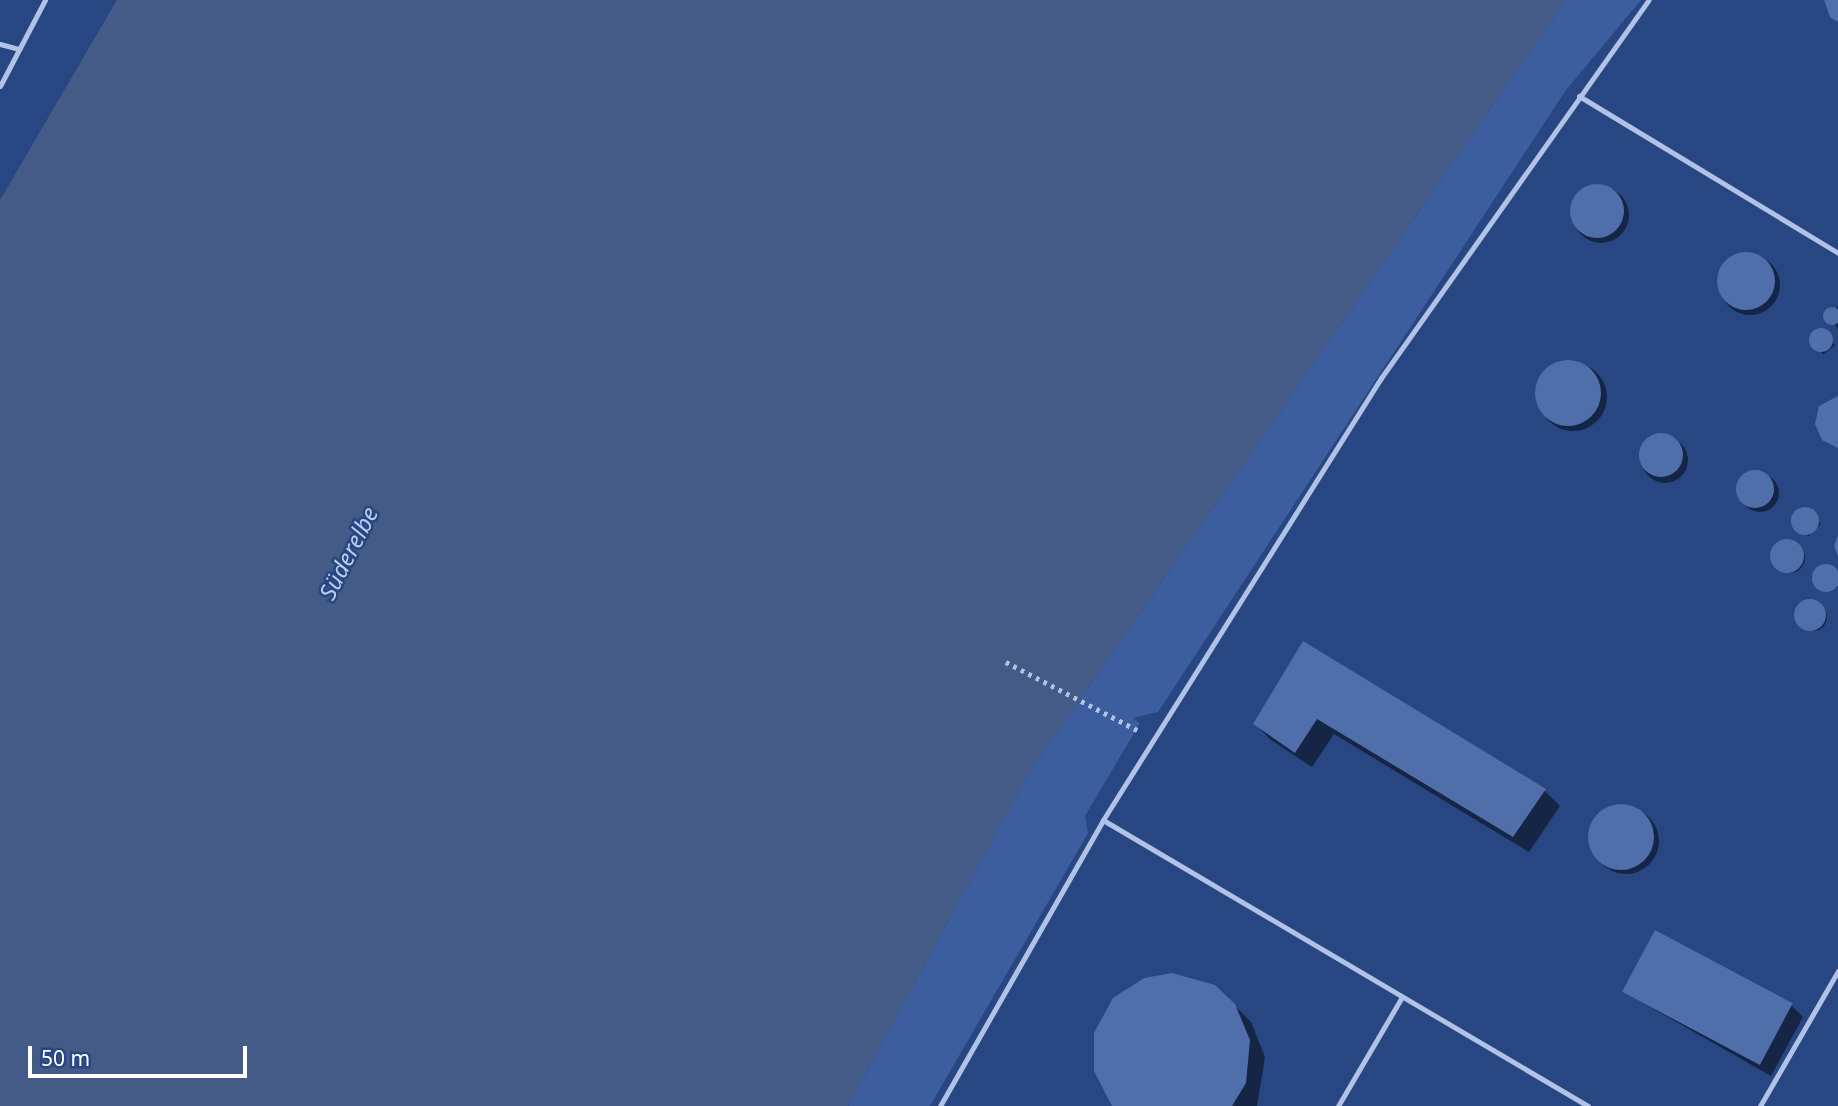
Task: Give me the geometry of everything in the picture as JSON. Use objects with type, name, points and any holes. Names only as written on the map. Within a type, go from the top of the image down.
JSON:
[{"type":"lane","points":[[0,86],[45,0]]},
{"type":"lane","points":[[940,1106],[1103,820],[1381,378],[1649,0]]},
{"type":"lane","points":[[0,44],[19,49]]},
{"type":"lane","points":[[1579,96],[1838,253]]},
{"type":"lane","points":[[1103,820],[1588,1106]]},
{"type":"lane","points":[[1760,1106],[1838,971]]},
{"type":"lane","points":[[1338,1106],[1402,996]]},
{"type":"path","points":[[1006,662],[1154,739]]},
{"type":"shaded area","points":[[1566,0],[1641,0],[1566,90],[1158,712],[1133,718],[1140,723],[1085,816],[1088,833],[930,1106],[848,1106],[1027,776]]},
{"type":"water","name":"Süderelbe","points":[[117,0],[1566,0],[1027,776],[848,1106],[0,1106],[0,200]]},
{"type":"building","points":[[1824,0],[1838,0],[1838,22],[1830,17]]},
{"type":"building","points":[[1602,184],[1612,188],[1620,196],[1624,211],[1620,226],[1612,234],[1592,238],[1582,234],[1574,226],[1570,206],[1574,196],[1582,188]]},
{"type":"building","points":[[1740,252],[1752,252],[1767,260],[1775,275],[1775,287],[1767,302],[1752,310],[1740,310],[1725,302],[1717,287],[1717,275],[1725,260]]},
{"type":"building","points":[[1828,307],[1836,307],[1841,316],[1839,323],[1828,325],[1823,320],[1823,312]]},
{"type":"building","points":[[1821,328],[1829,332],[1833,340],[1829,348],[1821,352],[1813,348],[1809,340],[1813,332]]},
{"type":"building","points":[[1561,360],[1575,360],[1587,365],[1596,374],[1601,393],[1599,406],[1592,417],[1575,426],[1561,426],[1549,421],[1540,412],[1535,400],[1535,386],[1540,374],[1549,365]]},
{"type":"building","points":[[1838,396],[1838,448],[1822,440],[1815,424],[1819,406]]},
{"type":"building","points":[[1661,433],[1676,440],[1683,455],[1676,470],[1661,477],[1646,470],[1639,455],[1646,440]]},
{"type":"building","points":[[1755,470],[1768,476],[1774,489],[1768,502],[1755,508],[1742,502],[1736,489],[1742,476]]},
{"type":"building","points":[[1805,507],[1815,511],[1819,521],[1815,531],[1805,535],[1795,531],[1791,521],[1795,511]]},
{"type":"building","points":[[1838,535],[1838,556],[1834,546]]},
{"type":"building","points":[[1787,539],[1799,544],[1804,556],[1799,568],[1787,573],[1775,568],[1770,556],[1775,544]]},
{"type":"building","points":[[1826,564],[1836,568],[1840,578],[1836,588],[1826,592],[1816,588],[1812,578],[1816,568]]},
{"type":"building","points":[[1810,599],[1821,604],[1826,615],[1821,626],[1810,631],[1799,626],[1794,615],[1799,604]]},
{"type":"building","points":[[1303,641],[1546,789],[1513,837],[1317,719],[1295,753],[1253,724]]},
{"type":"building","points":[[1621,804],[1634,807],[1644,814],[1651,824],[1654,837],[1651,850],[1644,860],[1634,867],[1621,870],[1608,867],[1598,860],[1591,850],[1588,837],[1591,824],[1598,814],[1608,807]]},
{"type":"building","points":[[1655,930],[1793,1003],[1760,1065],[1622,992]]},
{"type":"building","points":[[1172,973],[1215,985],[1235,1004],[1250,1040],[1246,1083],[1232,1106],[1112,1106],[1094,1071],[1094,1033],[1113,998],[1144,978]]}]
